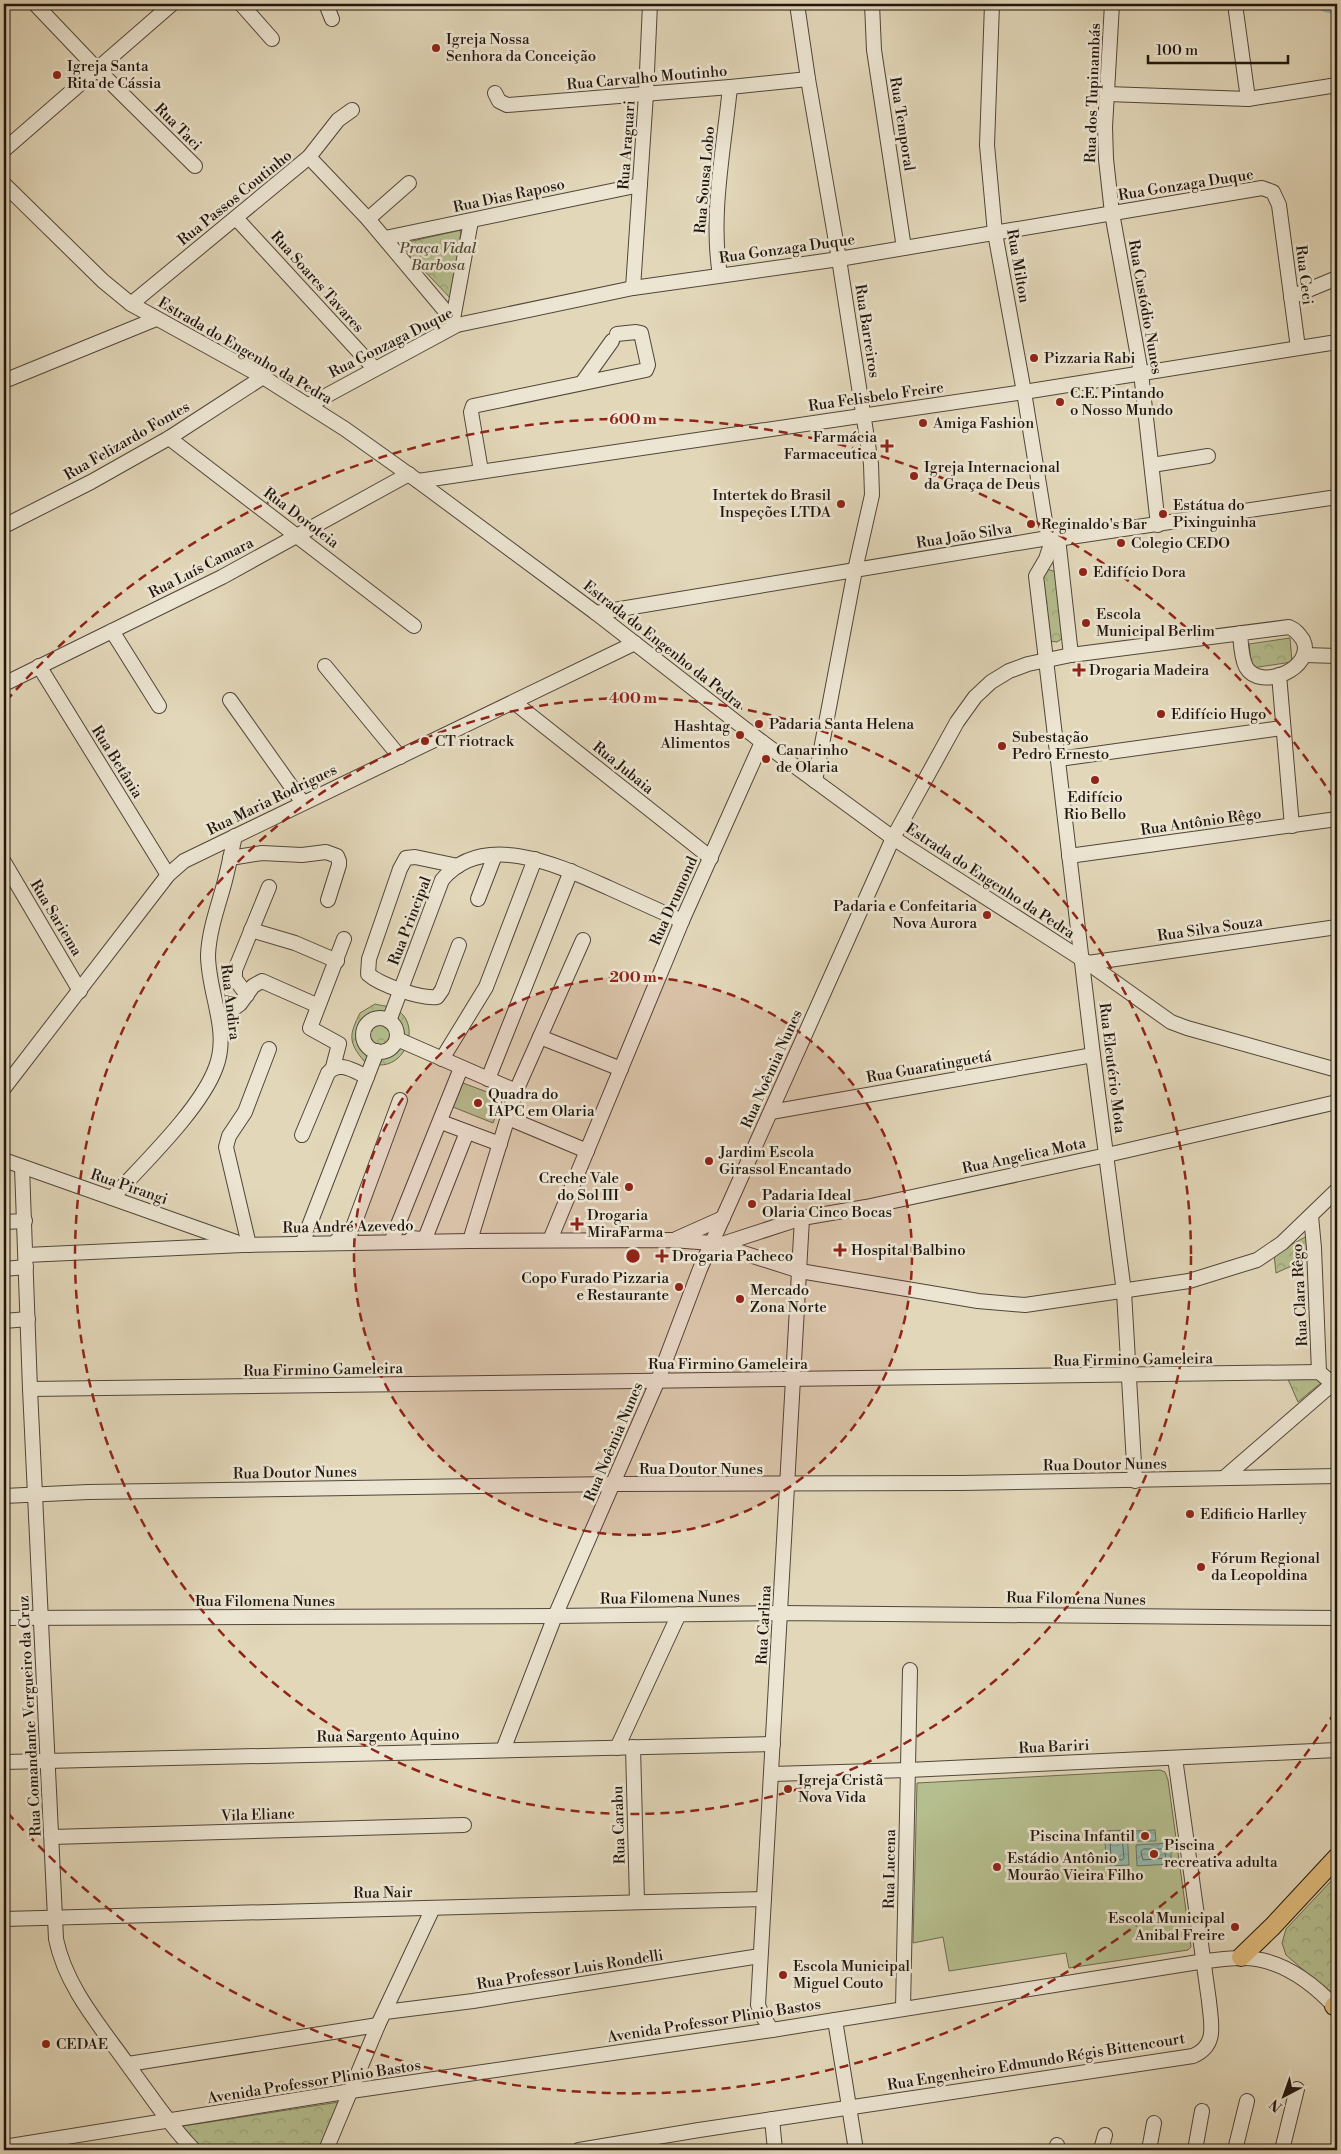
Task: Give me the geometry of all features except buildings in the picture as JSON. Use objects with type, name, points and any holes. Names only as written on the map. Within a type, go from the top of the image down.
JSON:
[{"type":"main road","points":[[1241,1957],[1273,1926],[1337,1857]]},
{"type":"street","name":"Rua Taci","points":[[35,4],[96,69],[194,166]]},
{"type":"street","points":[[4,150],[172,4]]},
{"type":"street","points":[[241,4],[272,39]]},
{"type":"street","points":[[326,4],[332,19]]},
{"type":"street","name":"Rua Araguari","points":[[633,288],[650,4]]},
{"type":"street","name":"Rua Barreiros","points":[[798,4],[808,78],[865,416],[871,464],[872,495],[855,570],[815,781]]},
{"type":"street","name":"Rua Temporal","points":[[872,4],[874,50],[904,248]]},
{"type":"street","name":"Rua Milton","points":[[992,4],[987,145],[995,233],[1051,538],[1062,572],[1071,655]]},
{"type":"street","name":"Rua dos Tupinambás","points":[[1112,4],[1107,94],[1106,159],[1112,213]]},
{"type":"street","points":[[1235,4],[1248,99]]},
{"type":"street","name":"Rua Carvalho Moutinho","points":[[495,93],[499,101],[507,105],[730,87],[808,78]]},
{"type":"street","points":[[1107,94],[1248,99],[1337,85]]},
{"type":"street","name":"Rua Sousa Lobo","points":[[720,276],[716,251],[716,224],[730,87]]},
{"type":"street","name":"Rua Passos Coutinho","points":[[131,304],[309,157],[338,120],[352,110]]},
{"type":"street","points":[[309,157],[385,238],[455,322]]},
{"type":"street","points":[[368,219],[409,183]]},
{"type":"street","name":"Estrada do Engenho da Pedra","points":[[4,184],[103,282],[131,304],[309,404],[414,477],[596,613],[762,742],[893,838],[1085,961],[1171,1022],[1337,1070]]},
{"type":"street","name":"Rua Dias Raposo","points":[[385,238],[640,185]]},
{"type":"street","name":"Rua Gonzaga Duque","points":[[309,404],[455,322],[633,288],[839,259],[1262,188],[1273,192],[1279,205]]},
{"type":"street","name":"Rua Ceci","points":[[1279,205],[1298,348]]},
{"type":"street","name":"Rua Custódio Nunes","points":[[1112,213],[1141,374],[1158,525]]},
{"type":"street","name":"Rua Soares Tavares","points":[[236,218],[374,368]]},
{"type":"street","points":[[455,322],[471,221]]},
{"type":"street","points":[[1291,297],[1337,278]]},
{"type":"street","points":[[4,381],[156,319]]},
{"type":"street","points":[[481,471],[471,412],[473,406],[644,371],[648,368],[641,333],[636,332],[615,338],[582,383]]},
{"type":"street","name":"Rua Felisbelo Freire","points":[[414,477],[481,471],[865,416],[1337,342]]},
{"type":"street","name":"Rua Felizardo Fontes","points":[[4,526],[92,482],[169,438],[263,377]]},
{"type":"street","name":"Rua Doroteia","points":[[169,438],[414,626]]},
{"type":"street","points":[[1152,465],[1208,456]]},
{"type":"street","name":"Rua Luís Camara","points":[[4,684],[222,578],[414,477]]},
{"type":"street","name":"Rua João Silva","points":[[596,613],[1051,538],[1158,525],[1337,497]]},
{"type":"street","name":"Rua Eleutério Mota","points":[[1051,538],[1043,564],[1036,576],[1070,856],[1085,961],[1093,1055],[1124,1292],[1135,1481]]},
{"type":"street","points":[[1043,564],[1056,567],[1062,572]]},
{"type":"street","points":[[1289,627],[1300,635],[1304,643],[1304,655],[1293,669],[1279,675],[1261,677],[1250,672],[1246,666],[1242,655],[1240,633],[1289,627]]},
{"type":"street","points":[[112,631],[159,706]]},
{"type":"street","name":"Rua Noêmia Nunes","points":[[503,1750],[555,1616],[658,1380],[700,1270],[716,1244],[723,1218],[893,838],[957,722],[974,697],[991,682],[1009,671],[1047,659],[1240,633]]},
{"type":"street","name":"Rua Maria Rodrigues","points":[[4,1088],[80,992],[168,875],[184,861],[635,643]]},
{"type":"street","points":[[1304,655],[1337,656]]},
{"type":"street","name":"Rua Betânia","points":[[39,666],[168,875]]},
{"type":"street","points":[[325,666],[400,757]]},
{"type":"street","points":[[1279,675],[1282,728],[1292,826]]},
{"type":"street","points":[[230,700],[303,803]]},
{"type":"street","name":"Rua Jubaia","points":[[515,702],[710,858]]},
{"type":"street","points":[[1059,759],[1282,728]]},
{"type":"street","name":"Rua Drumond","points":[[550,1240],[682,921],[762,742]]},
{"type":"street","name":"Rua Antônio Rêgo","points":[[1070,856],[1337,819]]},
{"type":"street","name":"Rua Andira","points":[[112,1198],[183,1119],[208,1084],[220,1056],[219,1019],[209,975],[208,953],[235,836]]},
{"type":"street","points":[[230,858],[262,853],[302,855],[332,853],[339,861],[339,865],[328,900]]},
{"type":"street","points":[[478,900],[495,855]]},
{"type":"street","name":"Rua Principal","points":[[389,1021],[437,890],[450,871],[473,859],[495,855],[535,859],[570,871],[682,921]]},
{"type":"street","points":[[458,866],[409,856],[400,868],[369,959],[368,974],[401,990],[428,998],[437,996],[442,990],[459,945]]},
{"type":"street","points":[[442,1059],[486,987],[535,859]]},
{"type":"street","name":"Rua Sariema","points":[[4,862],[80,992]]},
{"type":"street","points":[[488,1079],[570,871]]},
{"type":"street","points":[[248,995],[237,983],[235,974],[268,887]]},
{"type":"street","name":"Rua Silva Souza","points":[[1085,961],[1337,927]]},
{"type":"street","points":[[251,930],[295,944],[337,961]]},
{"type":"street","points":[[302,1135],[328,1073],[333,1067],[339,1044],[310,1028],[344,939]]},
{"type":"street","points":[[472,1234],[516,1091],[583,940]]},
{"type":"street","points":[[219,1019],[234,1010],[254,986],[262,981],[314,1004]]},
{"type":"street","points":[[381,1018],[389,1021],[396,1028],[396,1040],[390,1049],[377,1052],[367,1046],[364,1040],[364,1029],[374,1019],[381,1018]]},
{"type":"street","points":[[540,1037],[621,1069]]},
{"type":"street","points":[[396,1040],[516,1091]]},
{"type":"street","points":[[246,1245],[226,1147],[227,1142],[245,1112],[270,1049]]},
{"type":"street","points":[[377,1052],[303,1241],[344,1240],[349,1238],[400,1100]]},
{"type":"street","name":"Rua Guaratinguetá","points":[[771,1112],[1093,1055]]},
{"type":"street","points":[[333,1067],[341,1066],[367,1077]]},
{"type":"street","points":[[462,1068],[392,1239],[421,1239],[426,1236],[467,1132]]},
{"type":"street","name":"Rua Angelica Mota","points":[[716,1244],[802,1218],[866,1207],[1107,1155],[1337,1102]]},
{"type":"street","points":[[508,1118],[587,1151]]},
{"type":"street","points":[[441,1122],[500,1144]]},
{"type":"street","name":"Rua Pirangi","points":[[4,1160],[246,1245]]},
{"type":"street","name":"Rua Comandante Vergueiro da Cruz","points":[[22,1167],[30,1389],[49,1761],[54,1917],[60,1957],[66,1973],[84,2003],[169,2121],[194,2150]]},
{"type":"street","points":[[716,1244],[800,1271],[1006,1305],[1025,1305],[1189,1281],[1257,1260],[1282,1243],[1337,1190]]},
{"type":"street","name":"Rua Clara Rêgo","points":[[1311,1216],[1319,1372]]},
{"type":"street","points":[[723,1218],[731,1229],[743,1237]]},
{"type":"street","name":"Rua André Azevedo","points":[[672,1240],[723,1218]]},
{"type":"street","name":"Rua Carlina","points":[[772,2030],[763,2017],[758,2005],[802,1218]]},
{"type":"street","points":[[4,1222],[24,1221]]},
{"type":"street","name":"Rua André Azevedo","points":[[4,1269],[26,1261],[303,1241],[392,1239],[672,1240],[716,1244]]},
{"type":"street","points":[[4,1321],[28,1320]]},
{"type":"street","points":[[1224,1477],[1335,1382],[1319,1372]]},
{"type":"street","name":"Rua Firmino Gameleira","points":[[30,1389],[1319,1372]]},
{"type":"street","name":"Rua Doutor Nunes","points":[[4,1496],[614,1484],[788,1485],[1135,1481],[1224,1477],[1337,1476]]},
{"type":"street","name":"Rua Filomena Nunes","points":[[4,1618],[555,1616],[780,1613],[1337,1618]]},
{"type":"street","points":[[617,1748],[679,1614]]},
{"type":"street","name":"Rua Lucena","points":[[903,2008],[910,1670]]},
{"type":"street","name":"Rua Sargento Aquino","points":[[4,1762],[773,1744]]},
{"type":"street","name":"Rua Carabu","points":[[633,1747],[637,1902]]},
{"type":"street","name":"Rua Bariri","points":[[772,1774],[908,1770],[1337,1750]]},
{"type":"street","name":"Rua Engenheiro Edmundo Régis Bittencourt","points":[[579,2150],[1193,2056],[1203,2052],[1211,2039],[1205,1961],[1174,1758]]},
{"type":"street","name":"Vila Eliane","points":[[52,1837],[464,1825]]},
{"type":"street","name":"Rua Nair","points":[[4,1919],[764,1899]]},
{"type":"street","points":[[326,2150],[378,2025],[433,1908]]},
{"type":"street","name":"Rua Professor Luis Rondelli","points":[[384,2012],[473,2001],[760,1956]]},
{"type":"street","name":"Avenida Professor Plinio Bastos","points":[[4,2147],[351,2091],[772,2030],[903,2008],[1241,1957],[1267,1961],[1292,1971],[1336,2007]]},
{"type":"street","points":[[835,2020],[856,2150]]},
{"type":"street","points":[[128,2064],[378,2025]]},
{"type":"street","points":[[1282,2150],[1297,2089]]},
{"type":"street","points":[[1235,2150],[1246,2101]]},
{"type":"street","points":[[1195,2150],[1202,2111]]},
{"type":"street","points":[[772,2119],[775,2150]]},
{"type":"street","points":[[1149,2150],[1154,2123]]},
{"type":"street","points":[[1101,2150],[1105,2135]]},
{"type":"green space","name":"Praça Vidal Barbosa","points":[[461,230],[453,301],[399,244]]},
{"type":"green space","points":[[1047,569],[1056,572],[1063,638],[1057,642],[1049,641],[1039,577]]},
{"type":"green space","points":[[1290,638],[1292,662],[1252,668],[1249,644]]},
{"type":"green space","points":[[375,1004],[397,1010],[405,1018],[409,1027],[409,1038],[405,1049],[399,1057],[389,1063],[378,1065],[364,1061],[355,1049],[352,1038],[352,1033],[360,1013]]},
{"type":"green space","name":"Quadra do IAPC em Olaria","points":[[463,1083],[503,1098],[493,1123],[453,1107]]},
{"type":"green space","points":[[1309,1235],[1311,1257],[1276,1273],[1274,1254]]},
{"type":"green space","points":[[1287,1377],[1319,1377],[1322,1382],[1298,1402]]},
{"type":"green space","points":[[1160,1770],[1165,1772],[1168,1780],[1191,1947],[1188,1950],[1069,1968],[1066,1953],[949,1971],[943,1937],[913,1943],[917,1783]]},
{"type":"green space","points":[[1331,1881],[1337,1881],[1337,1999],[1286,1955],[1282,1943],[1286,1929]]},
{"type":"green space","points":[[339,2102],[318,2150],[199,2150],[177,2127]]},
{"type":"water","points":[[1127,1830],[1129,1865],[1107,1866],[1104,1831]]},
{"type":"water","name":"Piscina Infantil","points":[[1155,1830],[1156,1841],[1135,1841],[1135,1831]]},
{"type":"water","name":"Piscina recreativa adulta","points":[[1171,1843],[1171,1864],[1137,1866],[1136,1845]]},
{"type":"waterway","points":[[1326,4],[1337,7]]},
{"type":"place","name":"Igreja Nossa Senhora da Conceição","points":[[436,48]]},
{"type":"place","name":"Igreja Santa Rita de Cássia","points":[[57,75]]},
{"type":"place","name":"Pizzaria Rabi","points":[[1034,358]]},
{"type":"place","name":"C.E. Pintando o Nosso Mundo","points":[[1060,402]]},
{"type":"place","name":"Amiga Fashion","points":[[923,423]]},
{"type":"place","name":"Farmácia Farmaceutica","points":[[887,446]]},
{"type":"place","name":"Igreja Internacional da Graça de Deus","points":[[914,476]]},
{"type":"place","name":"Intertek do Brasil Inspeções LTDA","points":[[841,504]]},
{"type":"place","name":"Estátua do Pixinguinha","points":[[1163,514]]},
{"type":"place","name":"Reginaldo's Bar","points":[[1031,524]]},
{"type":"place","name":"Colegio CEDO","points":[[1121,543]]},
{"type":"place","name":"Edifício Dora","points":[[1083,572]]},
{"type":"place","name":"Escola Municipal Berlim","points":[[1086,623]]},
{"type":"place","name":"Drogaria Madeira","points":[[1079,670]]},
{"type":"place","name":"Edifício Hugo","points":[[1161,714]]},
{"type":"place","name":"Padaria Santa Helena","points":[[759,724]]},
{"type":"place","name":"Hashtag Alimentos","points":[[740,735]]},
{"type":"place","name":"CT riotrack","points":[[425,741]]},
{"type":"place","name":"Subestação Pedro Ernesto","points":[[1002,746]]},
{"type":"place","name":"Canarinho de Olaria","points":[[766,759]]},
{"type":"place","name":"Edifício Rio Bello","points":[[1095,780]]},
{"type":"place","name":"Padaria e Confeitaria Nova Aurora","points":[[987,915]]},
{"type":"place","name":"Quadra do IAPC em Olaria","points":[[478,1103]]},
{"type":"place","name":"Jardim Escola Girassol Encantado","points":[[709,1161]]},
{"type":"place","name":"Creche Vale do Sol III","points":[[629,1187]]},
{"type":"place","name":"Padaria Ideal Olaria Cinco Bocas","points":[[752,1204]]},
{"type":"place","name":"Drogaria MiraFarma","points":[[577,1224]]},
{"type":"place","name":"Hospital Balbino","points":[[840,1250]]},
{"type":"place","name":"Drogaria Pacheco","points":[[662,1256]]},
{"type":"place","name":"Copo Furado Pizzaria e Restaurante","points":[[679,1287]]},
{"type":"place","name":"Mercado Zona Norte","points":[[740,1299]]},
{"type":"place","name":"Edificio Harlley","points":[[1190,1514]]},
{"type":"place","name":"Fórum Regional da Leopoldina","points":[[1201,1567]]},
{"type":"place","name":"Igreja Cristã Nova Vida","points":[[788,1789]]},
{"type":"place","name":"Piscina Infantil","points":[[1145,1836]]},
{"type":"place","name":"Piscina recreativa adulta","points":[[1154,1854]]},
{"type":"place","name":"Estádio Antônio Mourão Vieira Filho","points":[[997,1867]]},
{"type":"place","name":"Escola Municipal Anibal Freire","points":[[1235,1927]]},
{"type":"place","name":"Escola Municipal Miguel Couto","points":[[783,1975]]},
{"type":"place","name":"CEDAE","points":[[46,2044]]}]
